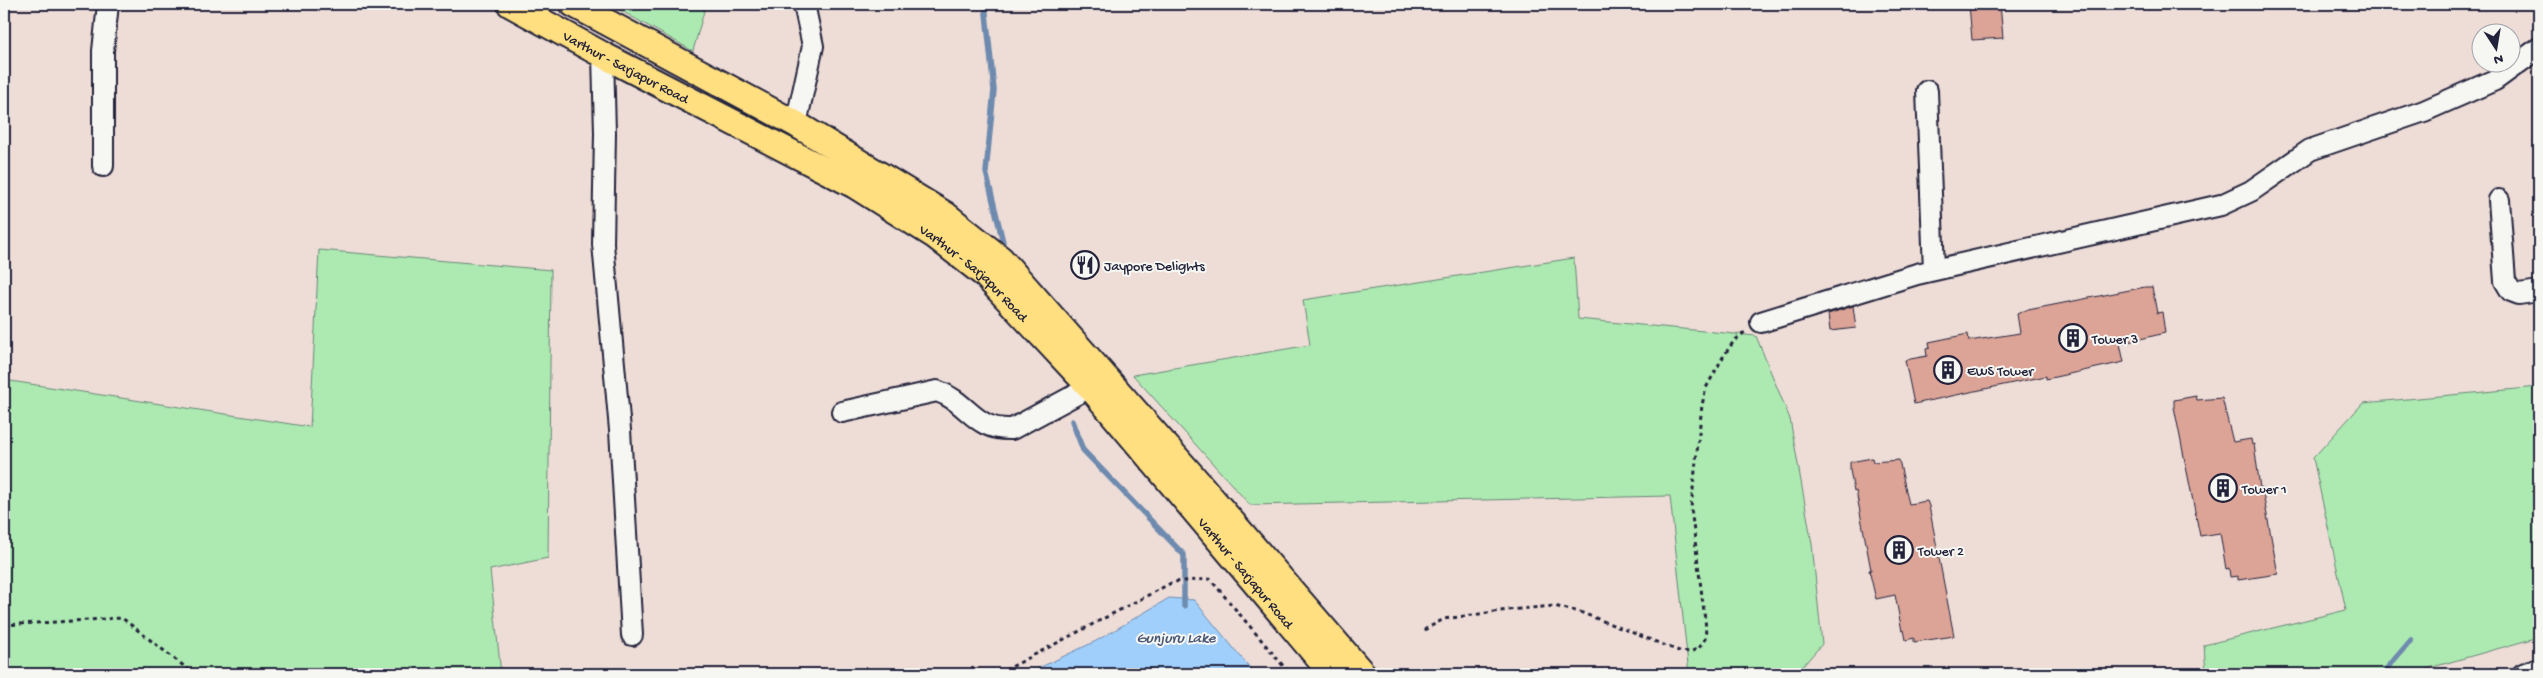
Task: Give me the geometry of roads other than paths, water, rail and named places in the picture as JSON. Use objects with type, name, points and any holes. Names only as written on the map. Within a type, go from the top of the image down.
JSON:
[{"type":"main road","name":"Varthur - Sarjapur Road","points":[[510,4],[603,56],[854,185],[935,236],[985,275],[1090,387],[1332,674]]},
{"type":"main road","name":"Varthur - Sarjapur Road","points":[[573,4],[796,124],[946,215],[1001,259],[1190,473],[1363,674]]},
{"type":"street","points":[[103,166],[104,50],[108,4]]},
{"type":"street","points":[[796,124],[813,46],[804,4]]},
{"type":"street","points":[[1761,322],[1934,270],[2221,205],[2251,191],[2318,147],[2424,111],[2496,80],[2539,48]]},
{"type":"street","points":[[603,56],[605,132],[603,244],[620,430],[632,635]]},
{"type":"street","points":[[1928,91],[1934,270]]},
{"type":"street","points":[[2499,200],[2506,281],[2511,291],[2519,294],[2539,290]]},
{"type":"street","points":[[842,412],[938,391],[946,394],[987,426],[998,430],[1012,429],[1090,387]]},
{"type":"street","points":[[2523,674],[2539,669]]},
{"type":"water","name":"Gunjuru Lake","points":[[1169,598],[1194,600],[1255,674],[1026,674],[1096,641]]},
{"type":"waterway","points":[[985,4],[994,90],[986,172],[1003,242]]},
{"type":"waterway","points":[[1072,421],[1083,450],[1184,555],[1184,606]]},
{"type":"waterway","points":[[2382,674],[2411,640]]},
{"type":"place","name":"Jaypore Delights","points":[[1085,265]]},
{"type":"place","name":"Tower 3","points":[[2073,338]]},
{"type":"place","name":"EWS Tower","points":[[1948,370]]},
{"type":"place","name":"Tower 1","points":[[2223,488]]},
{"type":"place","name":"Tower 2","points":[[1899,550]]}]
